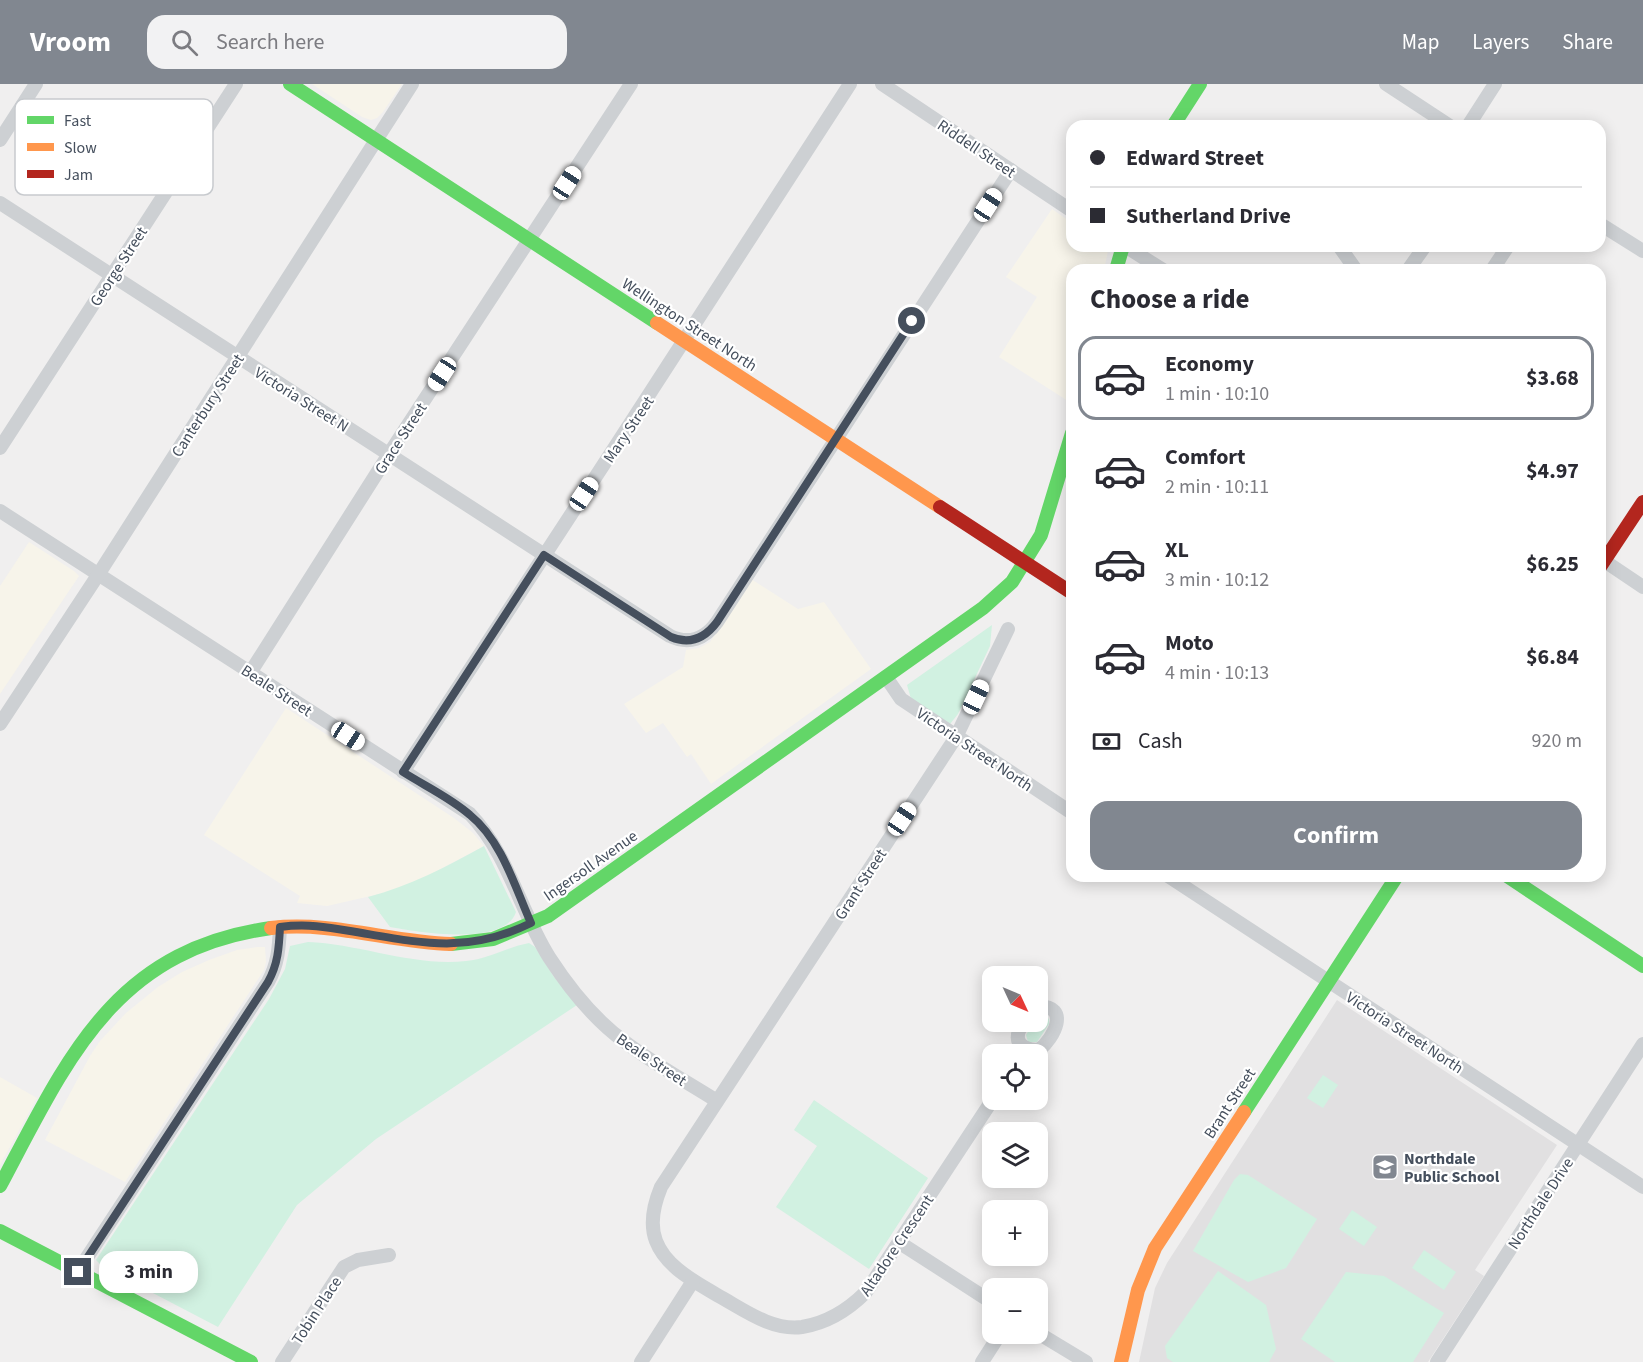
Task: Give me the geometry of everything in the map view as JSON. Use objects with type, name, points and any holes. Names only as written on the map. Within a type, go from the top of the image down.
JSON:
[{"type":"street","points":[[26,99],[36,84]]},
{"type":"street","name":"George Street","points":[[213,119],[236,84]]},
{"type":"street","name":"Wellington Street North","points":[[290,84],[1066,589]]},
{"type":"street","name":"Canterbury Street","points":[[0,724],[412,84]]},
{"type":"street","name":"Grace Street","points":[[250,673],[389,454],[631,84]]},
{"type":"street","name":"Mary Street","points":[[403,772],[686,340],[850,84]]},
{"type":"street","name":"Riddell Street","points":[[882,84],[901,89],[1011,170],[1066,207]]},
{"type":"street","points":[[1177,120],[1200,84]]},
{"type":"street","points":[[1386,84],[1441,120]]},
{"type":"street","points":[[1472,120],[1495,84]]},
{"type":"street","points":[[0,140],[15,117]]},
{"type":"street","name":"Victoria Street N","points":[[0,203],[671,637],[694,641],[717,622],[1011,170]]},
{"type":"street","name":"George Street","points":[[0,448],[164,195]]},
{"type":"street","points":[[1606,228],[1643,251]]},
{"type":"street","points":[[1134,252],[1153,264]]},
{"type":"street","name":"Ingersoll Avenue","points":[[0,1186],[76,1048],[105,1011],[144,976],[202,945],[246,932],[302,924],[407,940],[466,944],[495,939],[557,909],[983,608],[1012,582],[1041,535],[1066,454]]},
{"type":"street","points":[[1606,556],[1643,502]]},
{"type":"street","name":"Beale Street","points":[[0,511],[470,814],[492,841],[506,866],[549,957],[579,997],[616,1035],[717,1101]]},
{"type":"street","points":[[1606,564],[1643,587]]},
{"type":"street","name":"Grant Street","points":[[717,1101],[956,737],[1008,629]]},
{"type":"street","name":"Victoria Street North","points":[[886,677],[901,699],[1066,809]]},
{"type":"street","name":"Victoria Street North","points":[[1177,882],[1643,1187]]},
{"type":"street","name":"Brant Street","points":[[1121,1362],[1136,1292],[1155,1248],[1392,882]]},
{"type":"street","points":[[1517,882],[1643,966]]},
{"type":"street","points":[[78,1272],[268,982],[276,967],[280,927]]},
{"type":"street","points":[[1046,1044],[1057,1026],[1058,1019],[1056,1014],[1048,1009]]},
{"type":"street","name":"Northdale Drive","points":[[1437,1362],[1643,1044]]},
{"type":"street","name":"Altadore Crescent","points":[[717,1101],[661,1187],[653,1216],[656,1240],[664,1256],[693,1281],[766,1322],[801,1327],[830,1318],[856,1302],[866,1292],[986,1110]]},
{"type":"street","points":[[0,1231],[251,1362]]},
{"type":"street","points":[[900,1243],[982,1296]]},
{"type":"street","name":"Tobin Place","points":[[282,1362],[344,1267],[357,1260],[389,1255]]},
{"type":"street","points":[[641,1362],[693,1281]]},
{"type":"street","points":[[1048,1339],[1086,1362]]},
{"type":"street","points":[[982,1362],[994,1344]]},
{"type":"shaded area","points":[[312,84],[402,84],[383,112],[371,120],[362,117]]},
{"type":"shaded area","points":[[1052,209],[1066,219],[1066,252],[1108,252],[1105,264],[1066,264],[1066,400],[999,357],[1037,297],[1006,277]]},
{"type":"shaded area","points":[[29,542],[79,576],[0,694],[0,586]]},
{"type":"shaded area","points":[[751,579],[798,609],[824,602],[871,669],[711,784],[691,754],[687,757],[663,723],[646,733],[624,704],[683,667],[686,650],[699,648],[710,642]]},
{"type":"shaded area","points":[[286,708],[454,818],[473,833],[484,846],[397,890],[327,906],[297,903],[300,896],[204,835]]},
{"type":"shaded area","points":[[265,947],[264,970],[125,1182],[45,1140],[90,1056],[100,1041],[126,1013],[158,987],[182,972],[237,950]]},
{"type":"shaded area","name":"Northdale Public School","points":[[1337,1000],[1557,1145],[1475,1270],[1484,1276],[1428,1362],[1139,1362],[1155,1288],[1167,1263]]},
{"type":"shaded area","points":[[0,1077],[37,1098],[0,1165]]},
{"type":"green space","points":[[992,625],[990,646],[958,714],[950,724],[911,699],[907,685]]},
{"type":"green space","points":[[484,846],[516,912],[509,923],[495,930],[439,934],[390,927],[368,897],[413,882]]},
{"type":"green space","points":[[308,942],[427,961],[447,962],[474,960],[529,943],[535,947],[554,977],[577,1005],[376,1139],[297,1205],[218,1327],[103,1267],[96,1260],[269,999],[285,969],[290,946]]},
{"type":"green space","points":[[1028,1032],[1044,1032],[1037,1042],[1028,1042],[1026,1035]]},
{"type":"green space","points":[[1323,1075],[1338,1085],[1323,1108],[1307,1098]]},
{"type":"green space","points":[[814,1100],[928,1178],[869,1269],[776,1207],[817,1146],[794,1130]]},
{"type":"green space","points":[[1240,1174],[1248,1175],[1317,1219],[1286,1268],[1248,1282],[1193,1251],[1234,1180]]},
{"type":"green space","points":[[1352,1210],[1377,1227],[1364,1246],[1339,1229]]},
{"type":"green space","points":[[1424,1250],[1456,1272],[1444,1290],[1412,1268]]},
{"type":"green space","points":[[1218,1271],[1266,1305],[1276,1349],[1269,1362],[1173,1362],[1167,1358],[1165,1346]]},
{"type":"green space","points":[[1346,1272],[1384,1276],[1444,1313],[1413,1362],[1335,1362],[1301,1339]]},
{"type":"traffic: fast","points":[[290,84],[657,323]]},
{"type":"traffic: fast","points":[[1177,120],[1200,84]]},
{"type":"traffic: fast","points":[[1118,264],[1121,252]]},
{"type":"traffic: fast","points":[[451,944],[493,939],[548,916],[983,608],[1012,582],[1041,535],[1066,453]]},
{"type":"traffic: fast","points":[[1244,1112],[1393,882]]},
{"type":"traffic: fast","points":[[1516,882],[1643,966]]},
{"type":"traffic: fast","points":[[0,1186],[48,1096],[74,1055],[101,1018],[133,986],[171,960],[217,940],[271,928]]},
{"type":"traffic: fast","points":[[0,1231],[251,1362]]},
{"type":"traffic: slow","points":[[657,323],[940,507]]},
{"type":"traffic: slow","points":[[271,928],[339,929],[406,940],[451,944]]},
{"type":"traffic: slow","points":[[1121,1362],[1138,1290],[1155,1248],[1244,1112]]},
{"type":"traffic: jam","points":[[1606,558],[1643,502]]},
{"type":"traffic: jam","points":[[940,507],[1066,589]]},
{"type":"place","name":"Northdale Public School","points":[[1385,1167]]},
{"type":"route","points":[[78,1272],[268,982],[276,967],[280,927],[302,924],[438,944],[466,944],[495,939],[531,923],[506,866],[480,824],[470,814],[403,772],[544,555],[671,637],[686,641],[700,638],[717,622],[766,543],[912,321]]}]
